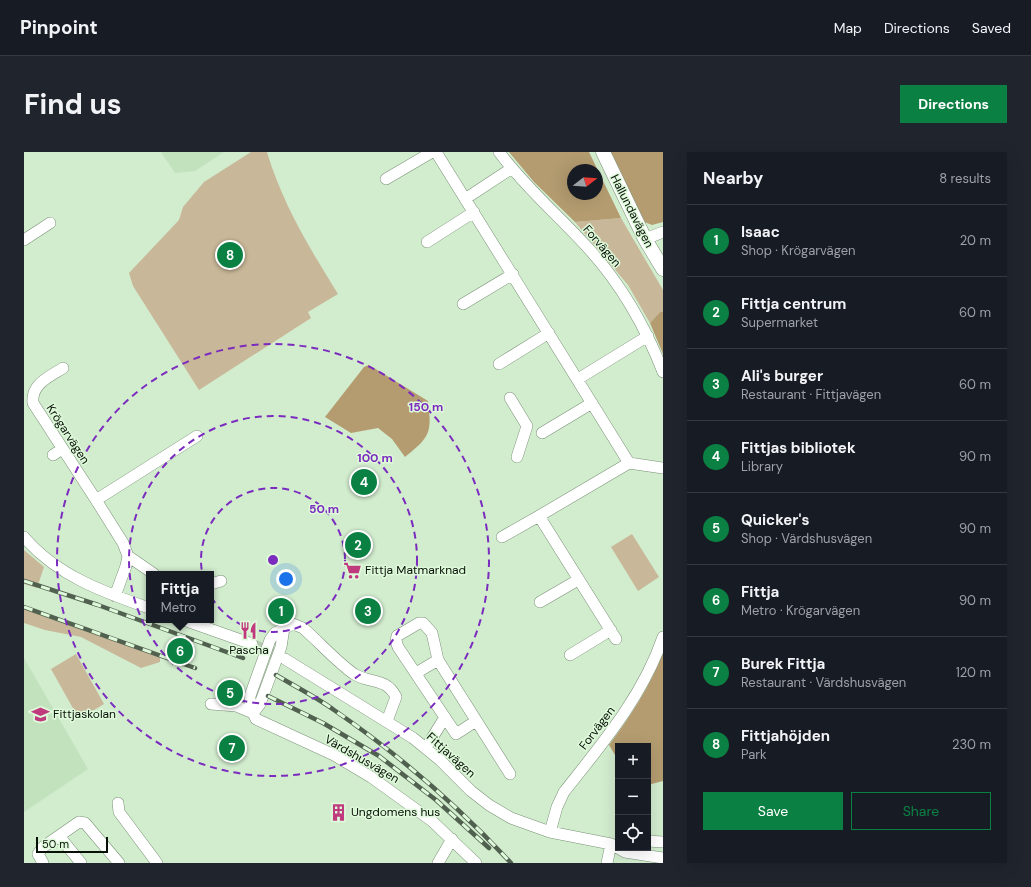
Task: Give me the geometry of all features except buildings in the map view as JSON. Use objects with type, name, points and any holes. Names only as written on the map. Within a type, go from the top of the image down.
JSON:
[{"type":"main road","name":"Hallundavägen","points":[[603,152],[645,239],[663,268]]},
{"type":"street","points":[[386,179],[432,152]]},
{"type":"street","points":[[436,152],[629,463]]},
{"type":"street","name":"Forvägen","points":[[499,152],[512,168],[601,263],[626,296],[648,336],[663,372]]},
{"type":"street","points":[[465,199],[512,168]]},
{"type":"street","points":[[427,242],[474,212]]},
{"type":"street","points":[[24,240],[50,223]]},
{"type":"street","points":[[645,239],[663,232]]},
{"type":"street","points":[[463,304],[513,274]]},
{"type":"street","points":[[499,364],[549,333]]},
{"type":"street","points":[[578,379],[648,336]]},
{"type":"street","name":"Krögarvägen","points":[[63,368],[37,386],[33,403],[58,452],[96,500],[123,543],[128,556]]},
{"type":"street","points":[[510,398],[527,426],[517,457]]},
{"type":"street","points":[[542,433],[592,403]]},
{"type":"street","points":[[96,500],[197,436]]},
{"type":"street","points":[[502,537],[629,463],[663,468]]},
{"type":"street","points":[[539,516],[614,635],[570,655]]},
{"type":"street","points":[[24,537],[36,551],[66,573],[115,596],[146,607]]},
{"type":"street","points":[[115,596],[128,556],[150,571]]},
{"type":"street","points":[[540,602],[578,580]]},
{"type":"street","points":[[192,623],[252,644]]},
{"type":"street","points":[[476,721],[456,734],[396,641],[397,636],[419,623],[423,623],[432,633],[438,660],[510,774]]},
{"type":"street","points":[[253,713],[250,706],[250,696],[265,655],[275,633],[293,624],[303,628],[356,675],[392,688],[396,697],[387,721]]},
{"type":"street","name":"Forvägen","points":[[550,832],[557,807],[564,792],[629,706],[654,661],[663,637]]},
{"type":"street","name":"Fittjavägen","points":[[285,659],[387,721],[426,748],[489,805],[511,818],[550,832],[614,843],[625,852],[663,858]]},
{"type":"street","points":[[416,673],[438,660]]},
{"type":"street","name":"Värdshusvägen","points":[[211,704],[236,706],[253,713],[256,719],[334,755],[371,777],[410,804],[452,839],[476,863]]},
{"type":"street","points":[[426,748],[445,717]]},
{"type":"street","points":[[118,803],[119,812],[157,863]]},
{"type":"street","points":[[43,863],[38,854],[43,847],[75,822],[85,823],[119,863]]},
{"type":"street","points":[[59,836],[81,863]]},
{"type":"street","points":[[438,863],[452,839]]},
{"type":"street","points":[[651,841],[663,842]]},
{"type":"street","points":[[607,863],[614,843]]},
{"type":"shaded area","points":[[161,152],[224,152],[195,171],[175,173]]},
{"type":"shaded area","points":[[251,152],[267,152],[280,189],[307,243],[338,294],[308,312],[311,318],[199,390],[133,286],[129,273],[179,220],[183,207],[204,182]]},
{"type":"shaded area","points":[[509,152],[589,152],[595,164],[567,164],[567,200],[603,200],[603,181],[621,218],[575,222],[534,182]]},
{"type":"shaded area","points":[[610,152],[663,152],[663,222],[652,225],[642,221]]},
{"type":"shaded area","points":[[621,218],[663,290],[663,312],[660,312],[650,323],[628,285],[575,222]]},
{"type":"shaded area","points":[[660,312],[663,312],[663,354],[650,323]]},
{"type":"shaded area","points":[[369,365],[428,401],[430,420],[427,434],[420,444],[405,457],[392,439],[378,428],[351,433],[325,417],[364,367]]},
{"type":"shaded area","points":[[632,534],[659,577],[638,591],[611,547]]},
{"type":"shaded area","points":[[24,550],[44,567],[37,588],[24,584]]},
{"type":"shaded area","points":[[24,609],[160,657],[160,662],[141,668],[81,637],[45,630],[24,623]]},
{"type":"shaded area","points":[[663,653],[663,781],[651,784],[651,743],[615,743],[615,755],[609,745],[625,723],[652,677]]},
{"type":"shaded area","points":[[76,654],[104,704],[79,719],[51,669]]},
{"type":"shaded area","name":"Fittjaskolan","points":[[24,658],[88,769],[24,812]]},
{"type":"tunnel","points":[[252,644],[285,659]]},
{"type":"railway","points":[[24,581],[146,623]]},
{"type":"railway","points":[[24,607],[195,668]]},
{"type":"railway","points":[[147,623],[243,658]]},
{"type":"railway","points":[[276,675],[327,705],[381,744],[449,801],[511,863]]},
{"type":"railway","points":[[268,696],[323,723],[379,756],[436,800],[489,848]]},
{"type":"place","name":"Fittjahöjden","points":[[230,255]]},
{"type":"place","name":"Fittjas bibliotek","points":[[364,482]]},
{"type":"place","name":"Fittja centrum","points":[[358,545]]},
{"type":"place","name":"Fittja Matmarknad","points":[[352,570]]},
{"type":"place","name":"Isaac","points":[[281,611]]},
{"type":"place","name":"Ali's burger","points":[[368,611]]},
{"type":"place","name":"Pascha","points":[[249,631]]},
{"type":"place","name":"Fittja","points":[[180,651]]},
{"type":"place","name":"Quicker's","points":[[230,693]]},
{"type":"place","name":"Fittjaskolan","points":[[40,714]]},
{"type":"place","name":"Burek Fittja","points":[[232,748]]},
{"type":"place","name":"Ungdomens hus","points":[[338,812]]}]
